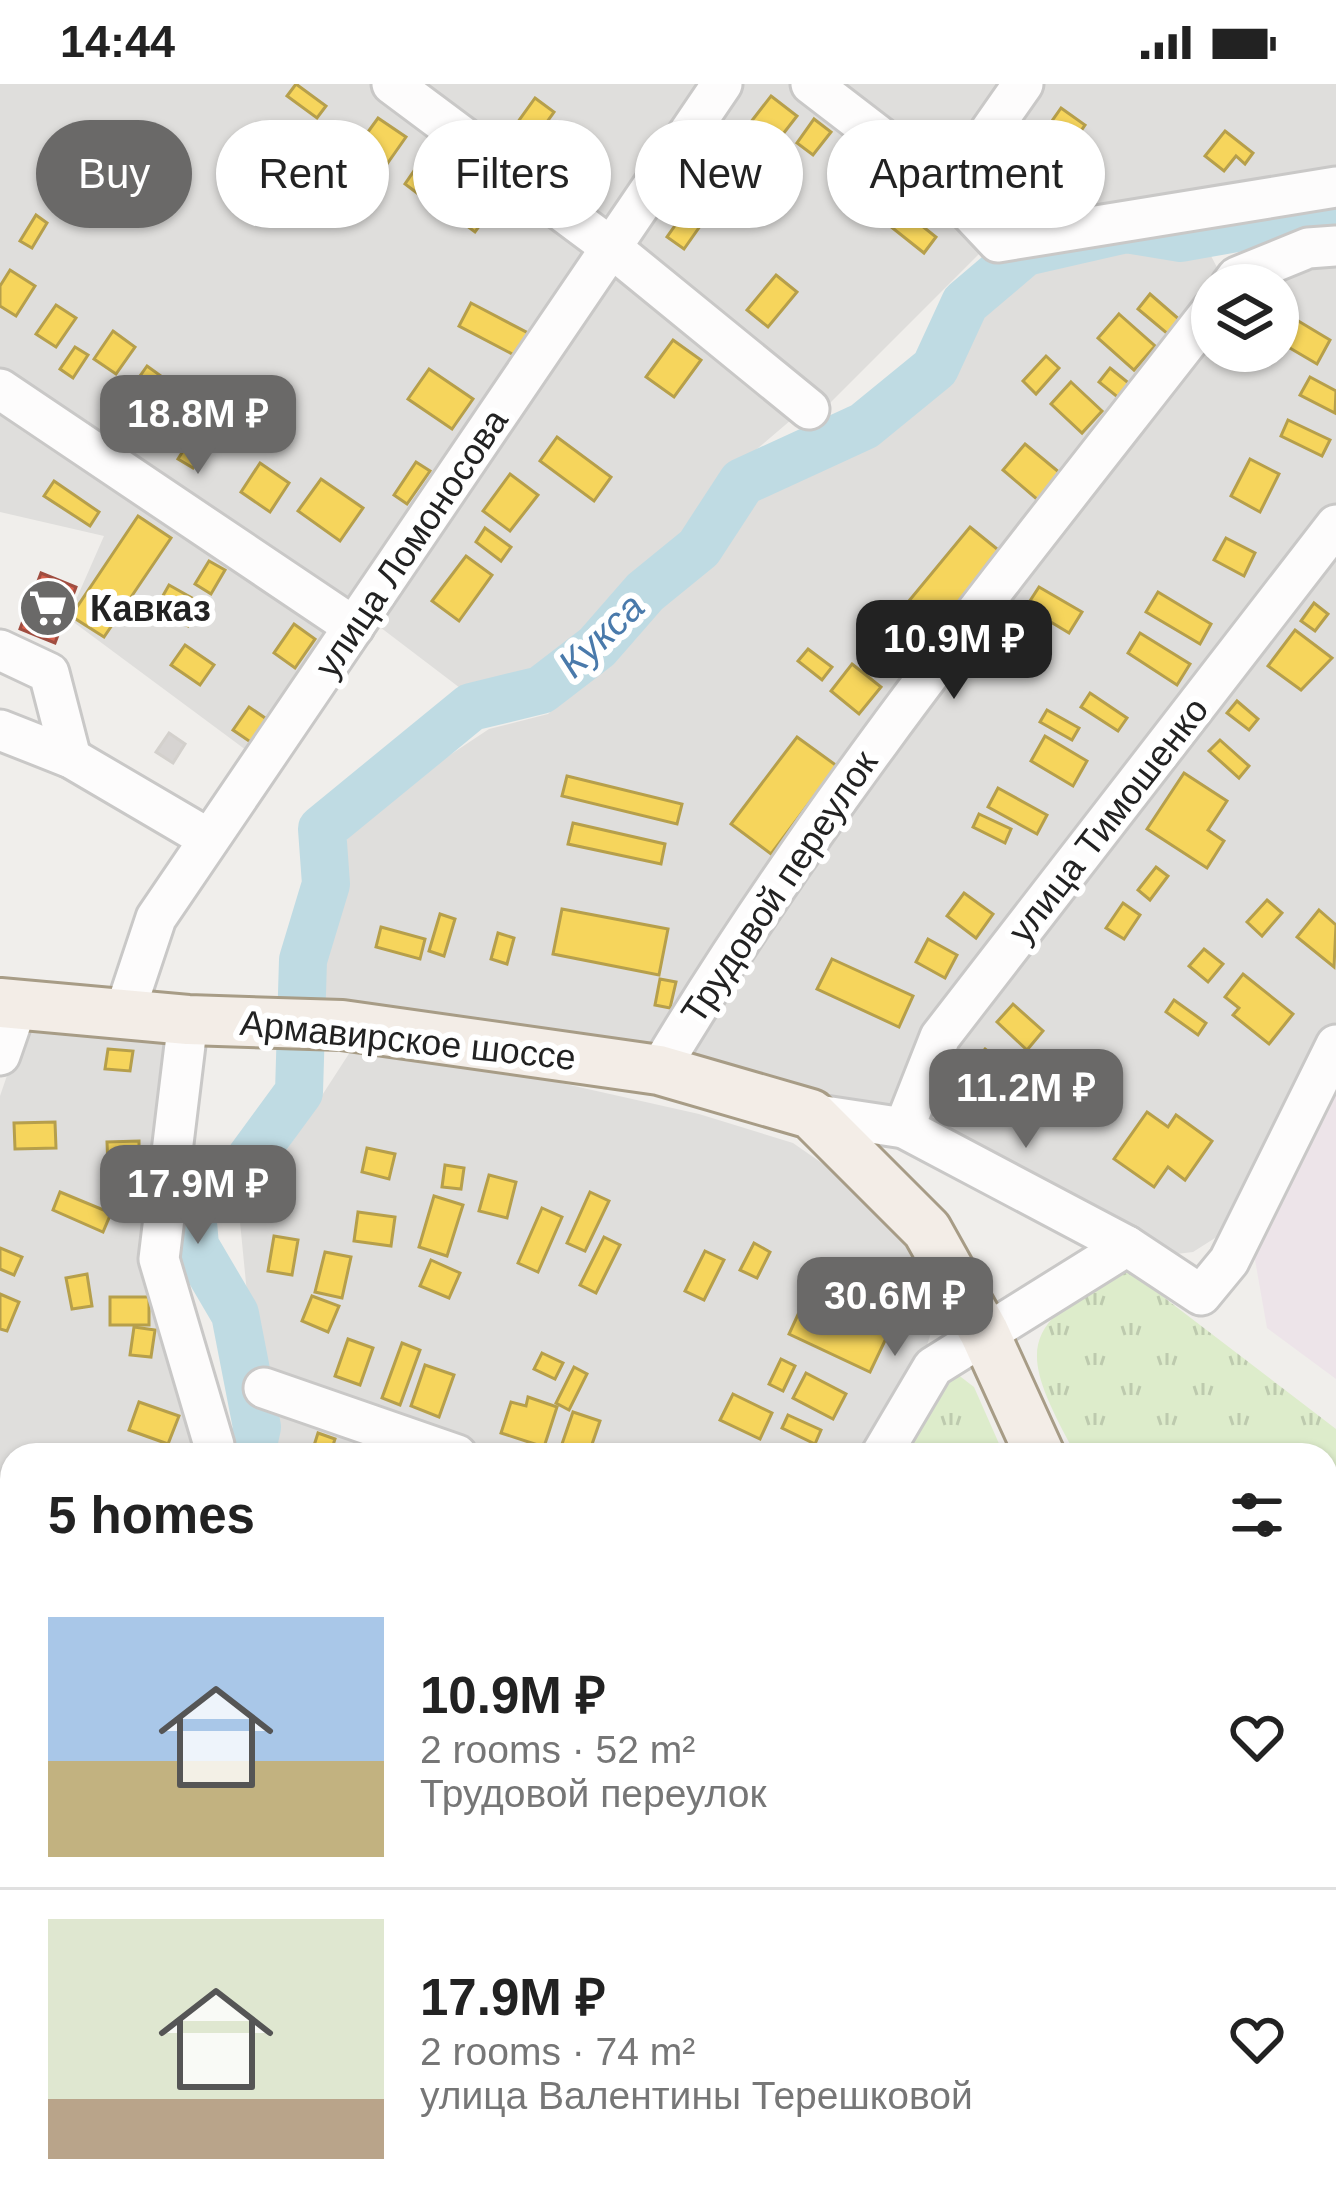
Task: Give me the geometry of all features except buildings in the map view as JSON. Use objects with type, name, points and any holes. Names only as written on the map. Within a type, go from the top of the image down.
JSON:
[{"type":"main road","name":"Армавирское шоссе","points":[[9,1004],[188,1020],[342,1025],[659,1070],[811,1114],[926,1230],[984,1332],[1035,1443]]},
{"type":"street","points":[[392,84],[613,249],[809,409]]},
{"type":"street","name":"улица Ломоносова","points":[[124,1014],[156,918],[722,84]]},
{"type":"street","points":[[811,84],[858,120]]},
{"type":"street","points":[[998,120],[1023,84]]},
{"type":"street","points":[[1105,225],[1336,188]]},
{"type":"street","points":[[985,228],[998,242],[1086,228]]},
{"type":"street","points":[[1272,264],[1308,248],[1336,246]]},
{"type":"street","name":"Трудовой переулок","points":[[659,1070],[724,962],[878,740],[1191,337]]},
{"type":"street","points":[[0,389],[354,627]]},
{"type":"street","name":"улица Тимошенко","points":[[904,1128],[940,1037],[1336,525]]},
{"type":"street","points":[[0,650],[49,673],[71,758]]},
{"type":"street","points":[[0,730],[71,758],[209,839]]},
{"type":"street","points":[[0,1055],[9,1004]]},
{"type":"street","points":[[188,1020],[159,1258],[213,1443]]},
{"type":"street","name":"Армавирское шоссе","points":[[811,1114],[904,1128],[1126,1246],[1201,1294],[1229,1261],[1336,1045]]},
{"type":"street","points":[[888,1443],[933,1367],[1126,1246]]},
{"type":"street","points":[[264,1388],[422,1443]]},
{"type":"shaded area","points":[[0,84],[375,84],[424,120],[413,120],[413,228],[570,228],[598,249],[350,612],[0,373]]},
{"type":"shaded area","points":[[406,84],[706,84],[683,120],[635,120],[635,194],[607,237],[595,228],[611,228],[611,120],[453,120]]},
{"type":"shaded area","points":[[736,84],[797,84],[840,120],[827,120],[827,228],[968,228],[988,245],[829,404],[628,246],[640,228],[803,228],[803,120],[712,120]]},
{"type":"shaded area","points":[[834,84],[1008,84],[983,120],[881,120]]},
{"type":"shaded area","points":[[1043,84],[1336,84],[1336,176],[1105,215],[1105,120],[1017,120]]},
{"type":"shaded area","points":[[1130,244],[1210,254],[1215,264],[1191,264],[1191,327],[662,1048],[317,1001],[314,975],[345,887],[347,839],[364,812],[489,729],[548,714],[609,662],[650,608],[715,557],[754,492],[869,436],[941,379],[976,312],[1035,260]]},
{"type":"shaded area","points":[[1336,253],[1336,512],[898,1114],[684,1055],[732,965],[1191,349],[1191,372],[1299,372],[1299,265]]},
{"type":"shaded area","points":[[616,262],[798,414],[730,472],[685,532],[628,583],[582,638],[532,674],[464,691],[372,621]]},
{"type":"shaded area","points":[[0,403],[335,633],[250,753],[68,618],[104,536],[0,512]]},
{"type":"shaded area","points":[[1336,541],[1336,1022],[1319,1044],[1226,1231],[1193,1252],[1168,1255],[918,1122],[948,1042]]},
{"type":"shaded area","points":[[22,1032],[174,1042],[148,1164],[146,1241],[196,1429],[194,1443],[0,1443],[0,1096]]},
{"type":"shaded area","points":[[352,1049],[543,1079],[699,1114],[793,1143],[862,1191],[906,1246],[939,1307],[924,1355],[872,1443],[460,1443],[271,1378],[250,1324],[240,1222]]},
{"type":"shaded area","points":[[1336,1084],[1336,1379],[1267,1328],[1254,1254]]},
{"type":"shaded area","points":[[266,1402],[386,1443],[265,1443]]},
{"type":"green space","points":[[1128,1270],[1336,1429],[1336,1443],[1070,1443],[1044,1390],[1038,1344],[1064,1307]]},
{"type":"green space","points":[[957,1374],[974,1387],[999,1443],[902,1443],[938,1383]]},
{"type":"waterway","name":"Кукса","points":[[254,1443],[257,1427],[235,1314],[195,1246],[190,1187],[239,1174],[299,1092],[303,960],[326,884],[322,829],[471,707],[541,690],[597,647],[645,592],[699,548],[742,482],[864,426],[935,368],[965,303],[1025,252],[1126,229],[1181,238],[1336,210]]},
{"type":"place","name":"Кавказ","points":[[48,608]]}]
